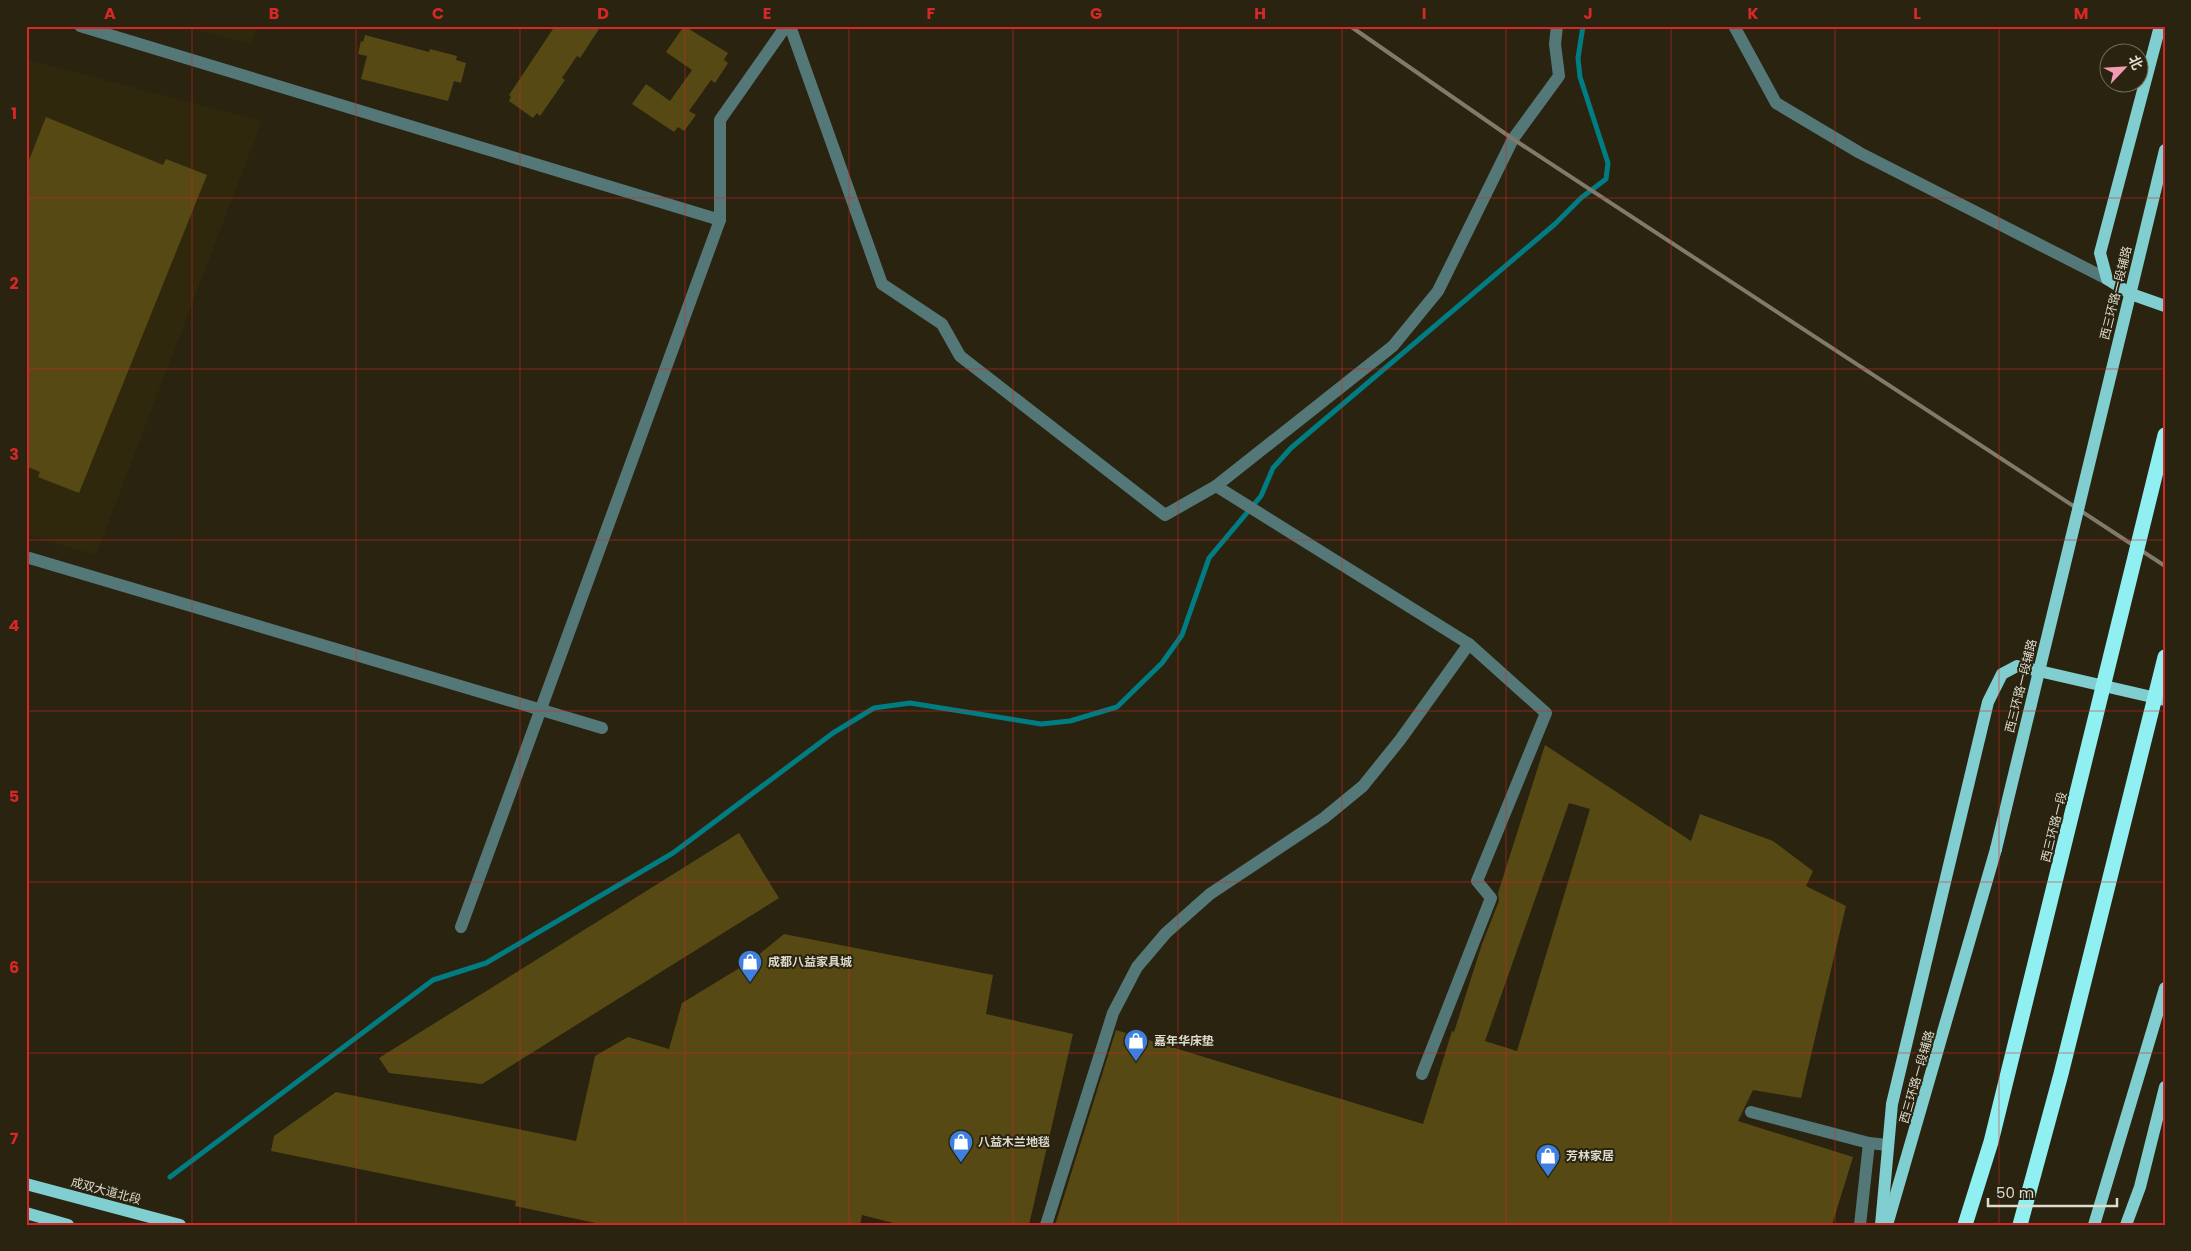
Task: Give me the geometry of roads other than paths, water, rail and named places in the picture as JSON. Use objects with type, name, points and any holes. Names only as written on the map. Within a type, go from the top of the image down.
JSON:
[{"type":"highway","name":"西三环路一段","points":[[1965,1225],[1991,1142],[2165,435]]},
{"type":"highway","points":[[2020,1225],[2061,1074],[2165,657]]},
{"type":"main road","points":[[2160,26],[2100,253],[2107,280],[2131,294],[2165,306]]},
{"type":"main road","name":"西三环路一段辅路","points":[[1887,1225],[1996,849],[2165,150]]},
{"type":"main road","points":[[1881,1225],[1892,1104],[1988,702],[2002,674],[2017,666],[2165,700]]},
{"type":"main road","points":[[2094,1225],[2165,988]]},
{"type":"main road","points":[[2126,1225],[2140,1187],[2165,1087]]},
{"type":"main road","name":"成双大道北段","points":[[26,1184],[180,1225]]},
{"type":"main road","points":[[26,1214],[68,1225]]},
{"type":"street","points":[[80,26],[720,220]]},
{"type":"street","points":[[461,927],[720,220],[720,120],[786,26]]},
{"type":"street","points":[[790,26],[882,284],[942,324],[960,356],[1164,515],[1216,486],[1393,346],[1438,291],[1513,139],[1559,76],[1555,44],[1557,26]]},
{"type":"street","points":[[1734,26],[1776,103],[1860,153],[2107,280]]},
{"type":"street","points":[[1216,486],[1469,644],[1546,713],[1477,881],[1491,898],[1422,1074]]},
{"type":"street","points":[[26,557],[602,728]]},
{"type":"street","points":[[1046,1225],[1113,1013],[1137,967],[1166,933],[1210,894],[1324,818],[1363,786],[1400,740],[1469,644]]},
{"type":"street","points":[[1751,1112],[1869,1143],[1888,1145]]},
{"type":"street","points":[[1860,1225],[1869,1143]]},
{"type":"waterway","points":[[170,1177],[433,980],[486,963],[673,853],[833,733],[874,708],[910,703],[1041,724],[1070,721],[1117,707],[1162,663],[1182,635],[1209,558],[1261,496],[1273,468],[1291,448],[1555,224],[1581,198],[1606,179],[1608,163],[1580,77],[1578,58],[1583,26]]},
{"type":"railway","points":[[1350,26],[1513,139],[2165,566]]},
{"type":"place","name":"成都八益家具城","points":[[750,983]]},
{"type":"place","name":"嘉年华床垫","points":[[1136,1062]]},
{"type":"place","name":"八益木兰地毯","points":[[961,1163]]},
{"type":"place","name":"芳林家居","points":[[1548,1177]]}]
